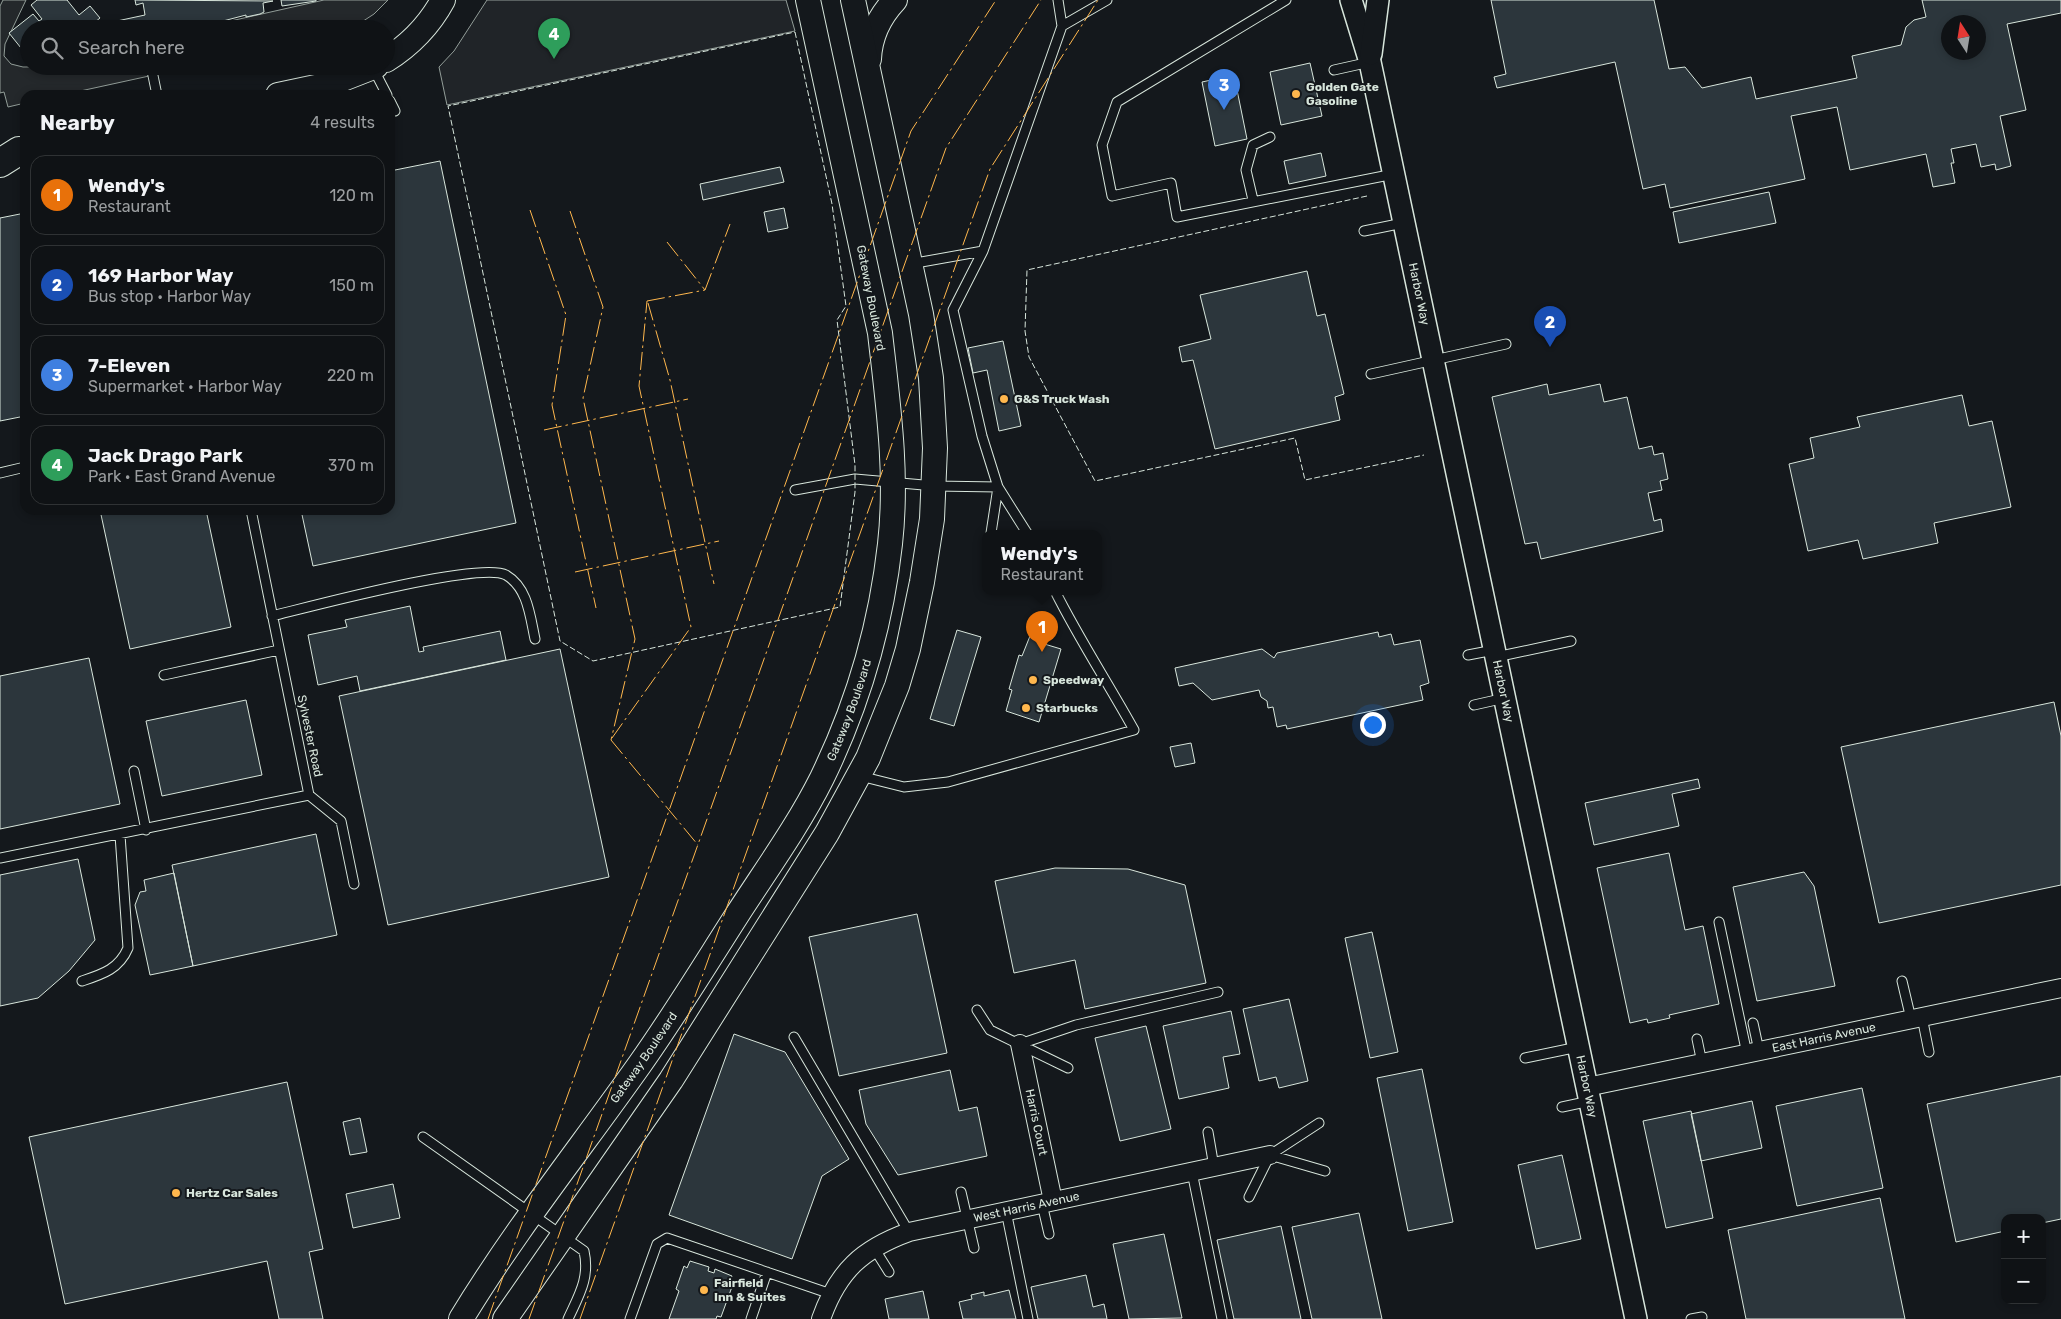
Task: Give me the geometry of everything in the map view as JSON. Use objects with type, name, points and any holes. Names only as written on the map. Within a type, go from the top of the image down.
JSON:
[{"type":"main road","points":[[395,52],[428,23],[444,0]]},
{"type":"main road","name":"Gateway Boulevard","points":[[460,1319],[530,1214],[670,1021],[800,817],[821,780],[851,709],[873,638],[889,551],[893,447],[880,333],[808,0]]},
{"type":"main road","points":[[505,1319],[670,1080],[827,833],[859,776],[884,721],[908,649],[922,582],[934,486],[934,414],[931,378],[924,330],[853,0]]},
{"type":"main road","points":[[871,83],[869,56],[872,33],[895,0]]},
{"type":"main road","points":[[302,90],[330,84],[353,75]]},
{"type":"street","name":"Harbor Way","points":[[1351,0],[1370,62],[1636,1319]]},
{"type":"street","name":"Harbor Way","points":[[1370,62],[1378,0]]},
{"type":"street","name":"East Harris Avenue","points":[[1589,1094],[1702,1063],[2061,988]]},
{"type":"street","name":"Harris Court","points":[[1020,1044],[1047,1202]]},
{"type":"street","name":"West Harris Avenue","points":[[821,1319],[839,1278],[858,1258],[883,1242],[909,1232],[1270,1155]]},
{"type":"lane","points":[[1025,530],[998,487],[982,436],[953,310],[983,251],[1062,26],[1058,0]]},
{"type":"lane","points":[[1062,26],[1107,0]]},
{"type":"lane","points":[[1286,0],[1117,102],[1102,145],[1112,196],[1171,183],[1177,217],[1253,200],[1394,174]]},
{"type":"lane","points":[[1334,70],[1370,62]]},
{"type":"lane","points":[[153,75],[156,90]]},
{"type":"lane","points":[[381,75],[386,90]]},
{"type":"lane","points":[[1253,200],[1246,170],[1253,145],[1270,137]]},
{"type":"lane","points":[[1364,231],[1404,223]]},
{"type":"lane","points":[[910,264],[983,251]]},
{"type":"lane","points":[[1371,374],[1506,344]]},
{"type":"lane","points":[[0,473],[20,468]]},
{"type":"lane","points":[[795,490],[855,479],[934,486],[998,487]]},
{"type":"lane","points":[[991,530],[998,487]]},
{"type":"lane","name":"Sylvester Road","points":[[0,858],[146,830],[309,795],[252,515]]},
{"type":"lane","points":[[272,616],[440,578],[470,574],[504,574],[521,588],[535,639]]},
{"type":"lane","points":[[859,776],[904,787],[948,782],[1134,730],[1103,675],[1080,640],[1057,595]]},
{"type":"lane","points":[[1468,655],[1495,653],[1571,641]]},
{"type":"lane","points":[[164,675],[279,650]]},
{"type":"lane","points":[[1474,705],[1505,698]]},
{"type":"lane","points":[[134,770],[146,830]]},
{"type":"lane","points":[[309,795],[341,821],[354,884]]},
{"type":"lane","points":[[82,981],[108,972],[124,959],[128,948],[120,834]]},
{"type":"lane","points":[[1719,922],[1753,1052]]},
{"type":"lane","points":[[1902,980],[1930,1052]]},
{"type":"lane","points":[[1020,1044],[1076,1025],[1218,992]]},
{"type":"lane","points":[[977,1010],[990,1030],[1068,1068]]},
{"type":"lane","points":[[1753,1023],[1753,1052]]},
{"type":"lane","points":[[794,1036],[909,1232]]},
{"type":"lane","points":[[1697,1039],[1702,1063]]},
{"type":"lane","points":[[1525,1058],[1578,1046]]},
{"type":"lane","points":[[1562,1107],[1589,1094]]},
{"type":"lane","points":[[1249,1197],[1270,1155],[1319,1123]]},
{"type":"lane","points":[[1208,1132],[1214,1167]]},
{"type":"lane","points":[[423,1137],[584,1252],[587,1268],[581,1291],[568,1319]]},
{"type":"lane","points":[[1270,1155],[1324,1171]]},
{"type":"lane","points":[[1192,1172],[1222,1319]]},
{"type":"lane","points":[[961,1192],[974,1248]]},
{"type":"lane","points":[[1047,1202],[1049,1234]]},
{"type":"lane","points":[[1006,1211],[1028,1319]]},
{"type":"lane","points":[[630,1319],[657,1244],[667,1238],[831,1294]]},
{"type":"lane","points":[[874,1248],[889,1272]]},
{"type":"lane","points":[[751,1319],[767,1272]]},
{"type":"lane","points":[[1690,1319],[1702,1317]]},
{"type":"shaded area","points":[[3,0],[26,0],[5,44],[4,56],[11,64],[20,66],[20,75],[154,75],[85,90],[20,90],[20,104],[8,107],[4,92],[0,93],[0,6]]},
{"type":"shaded area","points":[[324,0],[388,0],[365,20],[235,20]]},
{"type":"shaded area","points":[[487,0],[786,0],[795,31],[447,105],[439,67],[454,51]]},
{"type":"building","points":[[37,0],[67,0],[79,15],[90,6],[100,18],[98,20],[40,20],[42,19],[31,5]]},
{"type":"building","points":[[135,0],[273,1],[263,3],[264,12],[246,17],[246,15],[227,20],[122,20],[145,15],[143,3],[136,5]]},
{"type":"building","points":[[281,0],[316,0],[316,1],[282,6]]},
{"type":"building","points":[[1491,0],[1654,0],[1669,69],[1685,67],[1702,88],[1751,77],[1756,99],[1857,78],[1852,56],[1901,45],[1906,27],[1914,20],[1926,17],[1922,0],[2061,0],[2061,13],[2007,24],[2026,110],[2000,116],[2011,166],[1996,170],[1995,164],[1981,167],[1976,144],[1951,149],[1954,163],[1951,163],[1955,183],[1933,187],[1926,154],[1850,170],[1837,107],[1791,116],[1805,179],[1670,208],[1665,184],[1643,189],[1615,62],[1497,88],[1494,77],[1506,74]]},
{"type":"building","points":[[33,14],[38,20],[25,20]]},
{"type":"building","points":[[20,24],[20,47],[9,33]]},
{"type":"building","name":"Golden Gate Gasoline","points":[[1310,63],[1322,116],[1281,125],[1270,72]]},
{"type":"building","points":[[1234,75],[1247,139],[1215,146],[1202,82]]},
{"type":"building","points":[[1321,153],[1326,176],[1289,184],[1284,161]]},
{"type":"building","points":[[440,161],[516,523],[313,566],[302,515],[395,515],[395,170]]},
{"type":"building","points":[[780,167],[784,182],[703,200],[700,184]]},
{"type":"building","points":[[1769,192],[1776,223],[1679,243],[1673,212]]},
{"type":"building","points":[[784,208],[788,228],[768,232],[764,212]]},
{"type":"building","points":[[20,214],[20,417],[0,421],[0,218]]},
{"type":"building","points":[[1307,271],[1317,316],[1325,314],[1344,394],[1335,397],[1340,420],[1215,449],[1193,360],[1182,362],[1179,347],[1211,339],[1200,295]]},
{"type":"building","name":"G&S Truck Wash","points":[[1003,341],[1021,426],[999,431],[987,370],[973,373],[968,348]]},
{"type":"building","points":[[1547,384],[1549,395],[1600,384],[1604,402],[1627,397],[1639,449],[1652,446],[1654,455],[1663,453],[1668,479],[1660,481],[1662,490],[1648,493],[1654,521],[1661,519],[1663,531],[1541,559],[1537,542],[1525,544],[1492,397]]},
{"type":"building","points":[[1962,395],[1969,426],[1992,421],[2011,507],[1934,523],[1938,543],[1863,559],[1858,540],[1808,551],[1789,464],[1814,458],[1810,438],[1860,427],[1857,417]]},
{"type":"building","points":[[101,515],[207,515],[231,627],[130,649]]},
{"type":"building","points":[[410,606],[419,652],[424,651],[423,647],[500,631],[506,660],[360,691],[357,676],[318,685],[308,635],[347,627],[345,620]]},
{"type":"building","points":[[957,630],[981,637],[954,726],[930,719]]},
{"type":"building","points":[[1378,632],[1379,637],[1391,634],[1394,645],[1420,640],[1429,683],[1420,686],[1423,700],[1287,729],[1286,725],[1277,727],[1273,707],[1268,708],[1267,701],[1261,697],[1259,690],[1212,700],[1193,683],[1179,686],[1175,668],[1262,649],[1274,658],[1277,653]]},
{"type":"building","points":[[1030,636],[1042,639],[1041,643],[1061,649],[1039,722],[1006,711],[1012,690],[1009,689],[1019,655],[1022,656]]},
{"type":"building","points":[[560,649],[609,877],[388,925],[339,696]]},
{"type":"building","points":[[89,658],[120,804],[0,829],[0,676]]},
{"type":"building","points":[[246,700],[262,775],[162,796],[146,721]]},
{"type":"building","points":[[2054,702],[2061,736],[2061,885],[1879,923],[1841,747]]},
{"type":"building","points":[[1191,743],[1195,763],[1175,767],[1170,747]]},
{"type":"building","points":[[1698,779],[1700,788],[1672,794],[1679,826],[1594,845],[1585,803]]},
{"type":"building","points":[[316,834],[337,935],[193,966],[172,865]]},
{"type":"building","points":[[1669,853],[1685,930],[1703,926],[1719,1004],[1669,1015],[1670,1018],[1648,1023],[1647,1019],[1630,1023],[1597,868]]},
{"type":"building","points":[[78,859],[95,940],[69,971],[38,998],[0,1006],[0,875]]},
{"type":"building","points":[[1055,868],[1128,869],[1185,885],[1206,983],[1085,1009],[1075,960],[1014,973],[995,881]]},
{"type":"building","points":[[1804,872],[1814,886],[1835,986],[1757,1001],[1733,887]]},
{"type":"building","points":[[174,873],[193,966],[150,975],[135,905],[140,892],[146,891],[144,880]]},
{"type":"building","points":[[917,914],[947,1053],[839,1076],[809,937]]},
{"type":"building","points":[[1372,932],[1398,1052],[1370,1058],[1345,938]]},
{"type":"building","points":[[1289,999],[1308,1081],[1279,1088],[1276,1077],[1259,1081],[1243,1009]]},
{"type":"building","points":[[1231,1011],[1240,1054],[1223,1057],[1229,1088],[1179,1099],[1163,1026]]},
{"type":"building","points":[[1146,1026],[1171,1129],[1120,1141],[1095,1038]]},
{"type":"building","points":[[734,1034],[785,1052],[849,1159],[822,1176],[792,1259],[669,1215]]},
{"type":"building","points":[[1422,1069],[1453,1222],[1408,1231],[1377,1078]]},
{"type":"building","points":[[950,1070],[959,1111],[977,1107],[987,1156],[898,1175],[866,1124],[859,1090]]},
{"type":"building","points":[[2061,1076],[2061,1219],[2046,1222],[2046,1214],[2001,1214],[2001,1232],[1956,1242],[1927,1104]]},
{"type":"building","name":"Hertz Car Sales","points":[[287,1082],[323,1249],[309,1252],[323,1319],[279,1319],[267,1261],[65,1304],[29,1137]]},
{"type":"building","points":[[1862,1088],[1883,1188],[1797,1206],[1776,1106]]},
{"type":"building","points":[[1752,1101],[1762,1148],[1701,1161],[1691,1114]]},
{"type":"building","points":[[1691,1111],[1713,1218],[1666,1228],[1643,1121]]},
{"type":"building","points":[[360,1118],[367,1152],[350,1155],[343,1122]]},
{"type":"building","points":[[1562,1155],[1581,1239],[1536,1249],[1518,1165]]},
{"type":"building","points":[[393,1184],[400,1218],[353,1228],[346,1194]]},
{"type":"building","points":[[1880,1198],[1905,1319],[1746,1319],[1728,1230]]},
{"type":"building","points":[[1359,1213],[1382,1319],[1312,1319],[1292,1227]]},
{"type":"building","points":[[1281,1226],[1301,1319],[1234,1319],[1217,1240]]},
{"type":"building","points":[[1164,1234],[1182,1318],[1129,1319],[1113,1244]]},
{"type":"building","name":"Fairfield Inn & Suites","points":[[690,1261],[709,1267],[708,1271],[714,1273],[715,1269],[732,1276],[729,1283],[733,1284],[721,1317],[717,1316],[716,1319],[669,1319],[679,1291],[676,1289],[684,1266],[687,1268]]},
{"type":"building","points":[[1086,1275],[1093,1307],[1104,1304],[1107,1319],[1038,1319],[1031,1287]]},
{"type":"building","points":[[1009,1290],[1016,1319],[963,1319],[959,1302],[972,1299],[971,1295],[984,1292],[984,1296]]},
{"type":"building","points":[[923,1291],[929,1319],[889,1319],[885,1299]]},
{"type":"fence","points":[[795,32],[832,204],[846,306],[837,320],[855,465],[855,492],[840,607],[593,661],[560,641],[448,106],[795,32]]},
{"type":"fence","points":[[1367,196],[1027,270],[1025,331],[1029,357],[1095,481],[1295,438],[1305,480],[1424,455]]},
{"type":"power","points":[[488,1319],[911,131],[996,0]]},
{"type":"power","points":[[529,1319],[946,148],[1041,0]]},
{"type":"power","points":[[580,1319],[990,169],[1098,0]]},
{"type":"power","points":[[530,210],[566,315],[552,405],[596,608]]},
{"type":"power","points":[[570,211],[603,307],[583,398],[635,639],[611,740]]},
{"type":"power","points":[[705,290],[730,224]]},
{"type":"power","points":[[667,242],[705,290]]},
{"type":"power","points":[[647,301],[705,290]]},
{"type":"power","points":[[612,738],[691,627],[639,386],[647,301]]},
{"type":"power","points":[[648,303],[670,380],[714,584]]},
{"type":"power","points":[[544,430],[688,399]]},
{"type":"power","points":[[575,572],[719,541]]},
{"type":"power","points":[[611,740],[698,845]]},
{"type":"place","name":"Jack Drago Park","points":[[554,59]]},
{"type":"place","name":"Golden Gate Gasoline","points":[[1296,94]]},
{"type":"place","name":"7-Eleven","points":[[1224,110]]},
{"type":"place","name":"169 Harbor Way","points":[[1550,347]]},
{"type":"place","name":"G&S Truck Wash","points":[[1004,399]]},
{"type":"place","name":"Wendy's","points":[[1042,652]]},
{"type":"place","name":"Speedway","points":[[1033,680]]},
{"type":"place","name":"Starbucks","points":[[1026,708]]},
{"type":"place","name":"Hertz Car Sales","points":[[176,1193]]},
{"type":"place","name":"Fairfield Inn & Suites","points":[[704,1290]]}]
